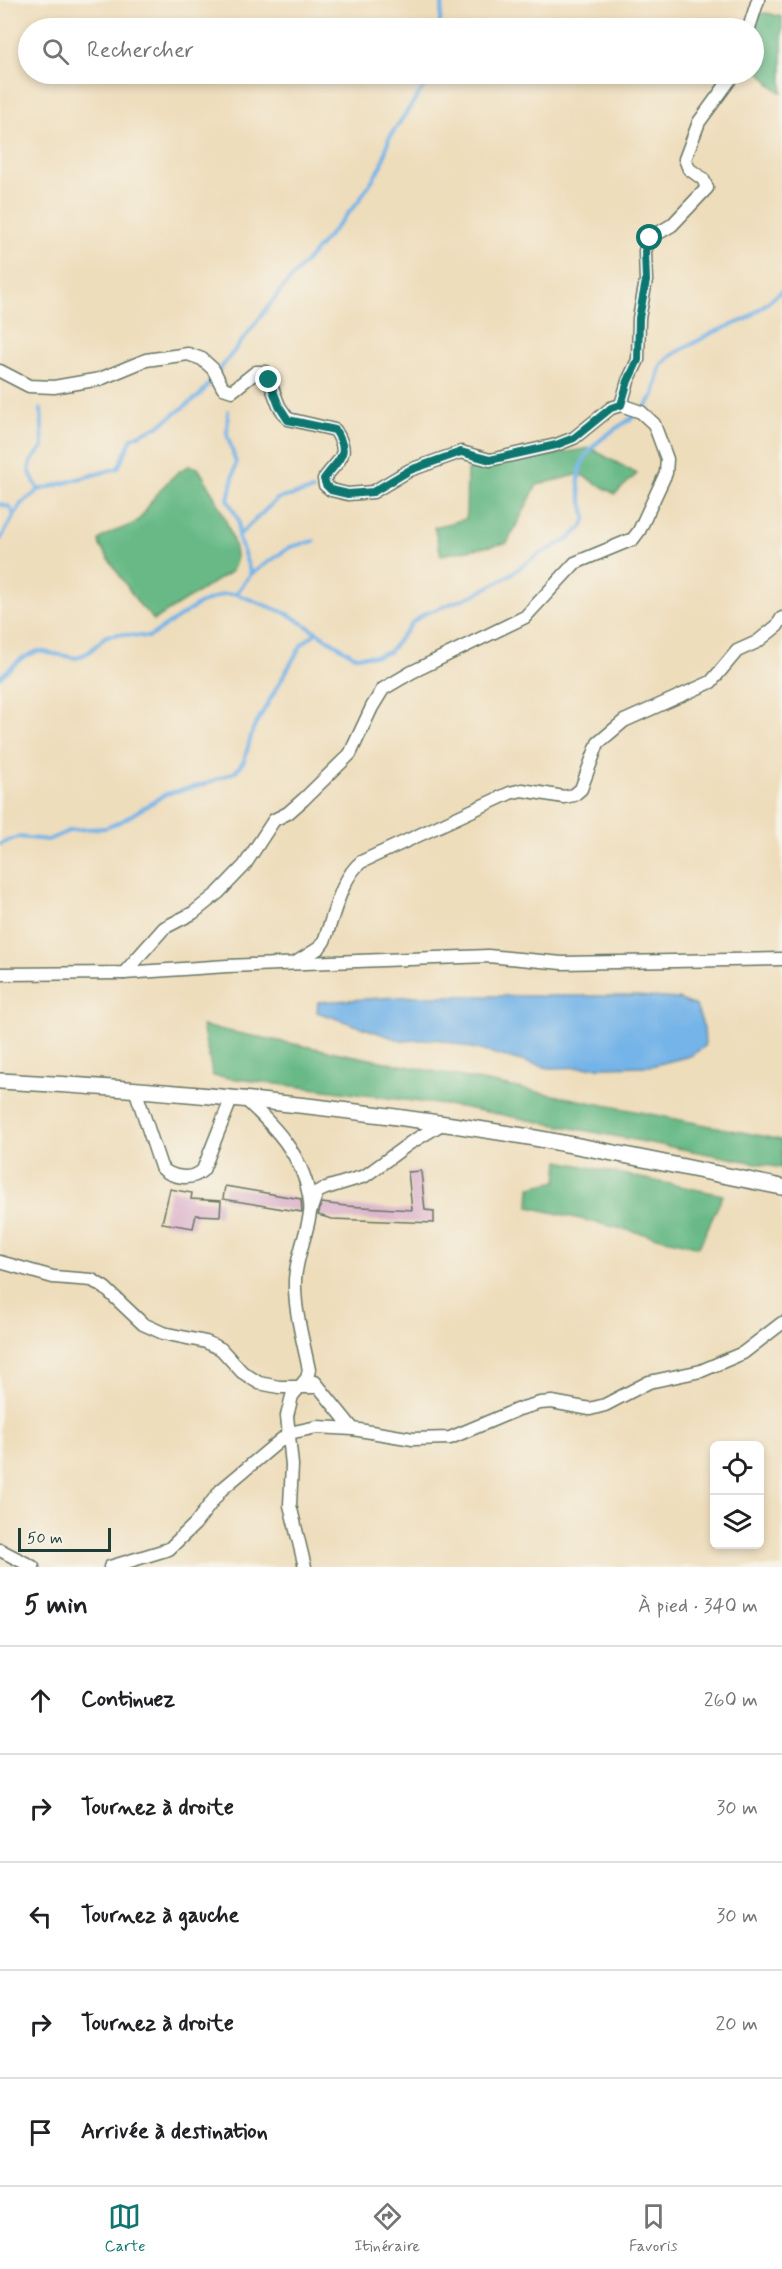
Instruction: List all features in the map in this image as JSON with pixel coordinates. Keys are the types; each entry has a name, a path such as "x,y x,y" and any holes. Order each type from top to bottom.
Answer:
{"main road":[{"path":"0,1081 238,1097 523,1136 782,1187"}],"street":[{"path":"752,18 758,0"},
{"path":"621,405 628,381 638,360 639,318 646,281 645,251 650,238 672,225 707,188 703,179 688,169 685,159 699,122 727,84"},
{"path":"0,371 29,386 54,387 100,379 146,360 188,354 202,359 217,373 223,388 232,391 256,372 266,372 279,406 288,420 335,430 344,449 341,459 324,479 331,490 348,494 373,492 410,470 461,452 490,460 556,445 574,438 611,408 621,405 642,412 654,424 667,459 666,473 633,539 576,563 525,617 412,672 383,689 350,754 288,813 274,820 244,866 218,893 193,913 164,928 124,973"},
{"path":"294,963 319,948 324,941 346,879 362,862 510,793 522,790 564,797 574,795 581,789 598,743 615,728 624,721 666,700 711,682 737,651 757,642 777,626 782,618"},
{"path":"0,974 124,973 294,963 488,956 562,963 782,959"},
{"path":"135,1089 161,1167 173,1175 192,1177 204,1170 238,1097 273,1124 285,1139 298,1162 307,1185 311,1210"},
{"path":"353,1429 317,1387 309,1370 296,1303 295,1277 311,1210 317,1192 365,1176 410,1143 440,1125"},
{"path":"0,1262 53,1277 92,1280 105,1288 143,1324 163,1333 206,1342 221,1349 242,1371 259,1383 279,1388 317,1387"},
{"path":"110,1567 169,1549 195,1524 221,1490 289,1433 317,1426 353,1429 413,1439 450,1438 519,1409 540,1403 552,1402 590,1409 605,1405 649,1382 701,1371 742,1353 782,1323"},
{"path":"305,1567 290,1505 292,1465 286,1416 292,1396 307,1377 309,1370"},
{"path":"0,1550 33,1567"}],"green space":[{"path":"767,13 782,17 782,93 764,77 764,18 753,18 753,15"},
{"path":"590,448 637,474 615,494 580,474 537,485 507,543 441,555 434,527 466,519 467,470"},
{"path":"189,466 198,468 222,511 235,547 235,562 232,571 154,620 138,603 100,546 99,540 139,519 168,481"},
{"path":"202,1026 782,1140 782,1168 461,1107 213,1076"},
{"path":"559,1161 723,1195 699,1247 529,1207 530,1187 557,1181"}],"water":[{"path":"415,996 637,996 678,999 696,1006 704,1028 705,1046 690,1056 651,1066 549,1068 437,1039 402,1041 317,1012 318,1002"}],"building":[{"path":"421,1171 425,1210 434,1211 434,1223 332,1219 318,1215 322,1203 412,1210 408,1172"},
{"path":"225,1186 301,1199 302,1212 223,1199"},
{"path":"170,1189 192,1193 191,1199 221,1201 220,1216 196,1215 193,1228 162,1223"}],"waterway":[{"path":"440,18 443,0"},
{"path":"0,540 21,504 39,490 118,468 132,438 160,425 200,395 282,289 358,202 382,165 389,138 424,84"},
{"path":"644,409 654,395 661,365 672,355 712,333 747,319 782,291"},
{"path":"39,490 29,467 43,447 41,409"},
{"path":"228,411 227,434 236,463 228,500 239,521 238,536 251,574 236,594"},
{"path":"0,677 22,658 38,651 77,658 89,652 106,636 120,634 149,637 199,604 224,594 236,594 288,614 354,656 376,656 389,652 413,622 424,614 476,594 508,576 536,556 569,539 582,527 586,518 579,486 579,473 583,461 597,442 638,414"},
{"path":"238,536 277,499 313,490"},
{"path":"0,504 10,507 14,516"},
{"path":"251,574 290,547 314,541"},
{"path":"0,844 18,837 48,840 71,830 105,828 122,821 166,794 205,784 235,772 244,761 253,729 302,644 317,632"}],"route":[{"path":"269,380 279,406 288,420 335,430 344,449 341,459 324,479 331,490 348,494 373,492 410,470 461,452 490,460 556,445 574,438 611,408 621,405 628,381 638,360 639,318 646,281 645,251 650,238"}]}
